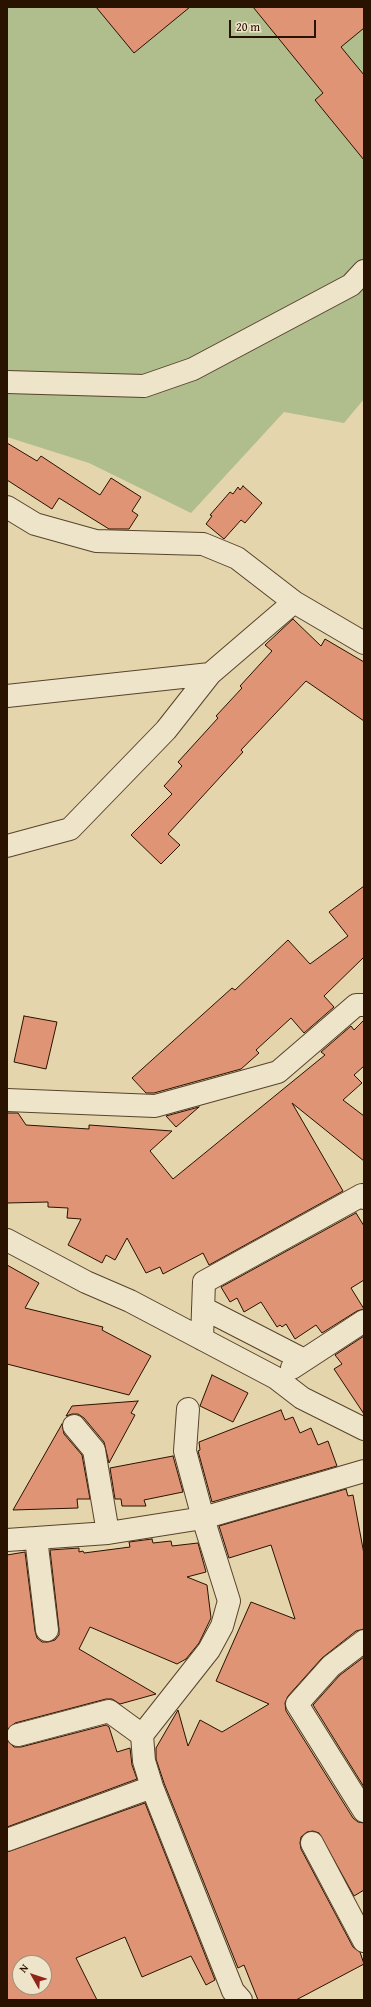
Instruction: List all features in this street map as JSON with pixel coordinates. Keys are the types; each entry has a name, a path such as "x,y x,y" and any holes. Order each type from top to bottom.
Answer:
{"street":[{"path":"7,382 144,386 193,369 351,284 364,271"},
{"path":"7,507 35,524 96,541 203,544 237,558 294,602 364,643"},
{"path":"7,846 70,829 166,730 210,674 294,602"},
{"path":"7,696 210,674"},
{"path":"7,1100 155,1106 278,1072 356,1006 364,1004"},
{"path":"202,1339 204,1282 362,1195 364,1198"},
{"path":"7,1240 86,1282 130,1301 276,1378 302,1398 364,1429"},
{"path":"203,1308 304,1360"},
{"path":"276,1378 364,1322"},
{"path":"188,1409 185,1450 203,1518 229,1601 222,1626 209,1650 142,1735 144,1760 152,1787 233,1991 241,2000"},
{"path":"74,1426 94,1450 108,1533"},
{"path":"7,1540 108,1533 203,1518 364,1472"},
{"path":"36,1538 47,1630"},
{"path":"364,1641 331,1666 298,1704 364,1811"},
{"path":"18,1735 109,1711 142,1735"},
{"path":"7,1840 152,1787"},
{"path":"312,1844 364,1940"}],"green space":[{"path":"7,7 364,7 364,399 344,423 284,412 191,513 89,463 7,437"}],"building":[{"path":"96,7 190,7 134,53"},
{"path":"253,7 364,7 364,28 341,47 364,75 364,160 315,100 323,93"},
{"path":"7,443 37,461 41,456 100,495 111,478 141,497 132,511 138,515 129,529 109,529 59,498 52,509 7,480"},
{"path":"243,486 262,503 245,523 241,520 224,539 206,524 212,516 210,515 230,492 233,494 238,487 240,490"},
{"path":"293,619 321,646 325,639 364,662 364,721 306,681 241,750 243,752 168,834 180,845 161,864 131,835 172,794 164,786 182,766 178,762 218,718 216,716 242,688 240,686 272,651 265,645"},
{"path":"364,886 364,957 324,996 334,1007 304,1033 291,1018 256,1050 259,1053 241,1069 154,1093 146,1093 132,1078 232,988 235,990 288,940 310,964 348,936 329,912"},
{"path":"24,1016 57,1022 46,1069 14,1062"},
{"path":"364,1020 364,1066 354,1075 362,1083 343,1100 364,1116 364,1161 292,1103 343,1191 209,1265 203,1253 163,1274 160,1267 146,1273 127,1238 115,1260 106,1255 102,1263 68,1245 81,1219 67,1218 68,1208 48,1207 48,1202 7,1203 7,1113 18,1113 26,1125 89,1129 89,1125 172,1131 150,1151 173,1179 325,1055 321,1052 351,1026 354,1030"},
{"path":"199,1107 176,1127 166,1116"},
{"path":"356,1213 364,1226 364,1280 351,1288 364,1309 357,1311 322,1333 316,1325 295,1339 286,1324 282,1327 280,1325 277,1327 261,1302 244,1312 237,1298 230,1302 221,1287"},
{"path":"7,1265 39,1283 25,1308 103,1327 102,1330 151,1356 129,1395 7,1364"},
{"path":"364,1336 364,1414 334,1369 342,1364 335,1355"},
{"path":"212,1375 248,1393 233,1422 200,1406"},
{"path":"138,1401 131,1413 135,1415 109,1463 104,1442 84,1418 78,1414 66,1416 72,1406"},
{"path":"281,1410 285,1420 293,1417 300,1433 311,1428 318,1445 328,1441 337,1466 212,1502 198,1451 200,1450 199,1442"},
{"path":"62,1424 64,1434 82,1455 90,1499 77,1499 78,1508 13,1510"},
{"path":"173,1456 183,1492 144,1500 146,1506 122,1506 121,1499 115,1499 110,1468"},
{"path":"346,1489 348,1496 353,1495 364,1554 364,1629 356,1631 322,1658 288,1696 285,1703 286,1711 353,1818 358,1822 364,1823 364,1890 354,1896 319,1833 313,1831 307,1832 301,1837 300,1843 301,1849 353,1947 360,1952 364,1964 296,2000 258,2000 244,1965 238,1968 164,1783 156,1759 156,1748 178,1710 188,1746 200,1720 222,1732 269,1704 216,1681 251,1602 295,1619 271,1545 229,1558 219,1526"},
{"path":"152,1539 153,1543 171,1541 172,1546 198,1543 206,1572 187,1577 207,1585 211,1618 199,1643 186,1659 177,1664 90,1627 79,1649 156,1694 120,1704 112,1699 106,1699 15,1723 7,1730 7,1555 25,1552 35,1631 37,1638 42,1642 48,1642 55,1640 59,1635 50,1550 79,1548 79,1552 83,1551 84,1553 130,1547 129,1542"},
{"path":"364,1657 364,1787 313,1705 340,1675"},
{"path":"106,1725 109,1727 117,1752 130,1748 132,1765 137,1779 7,1827 7,1740 14,1747 21,1747"},
{"path":"145,1803 215,1980 206,1985 191,1956 142,1977 125,1937 76,1958 97,2000 7,2000 7,1852"}]}
